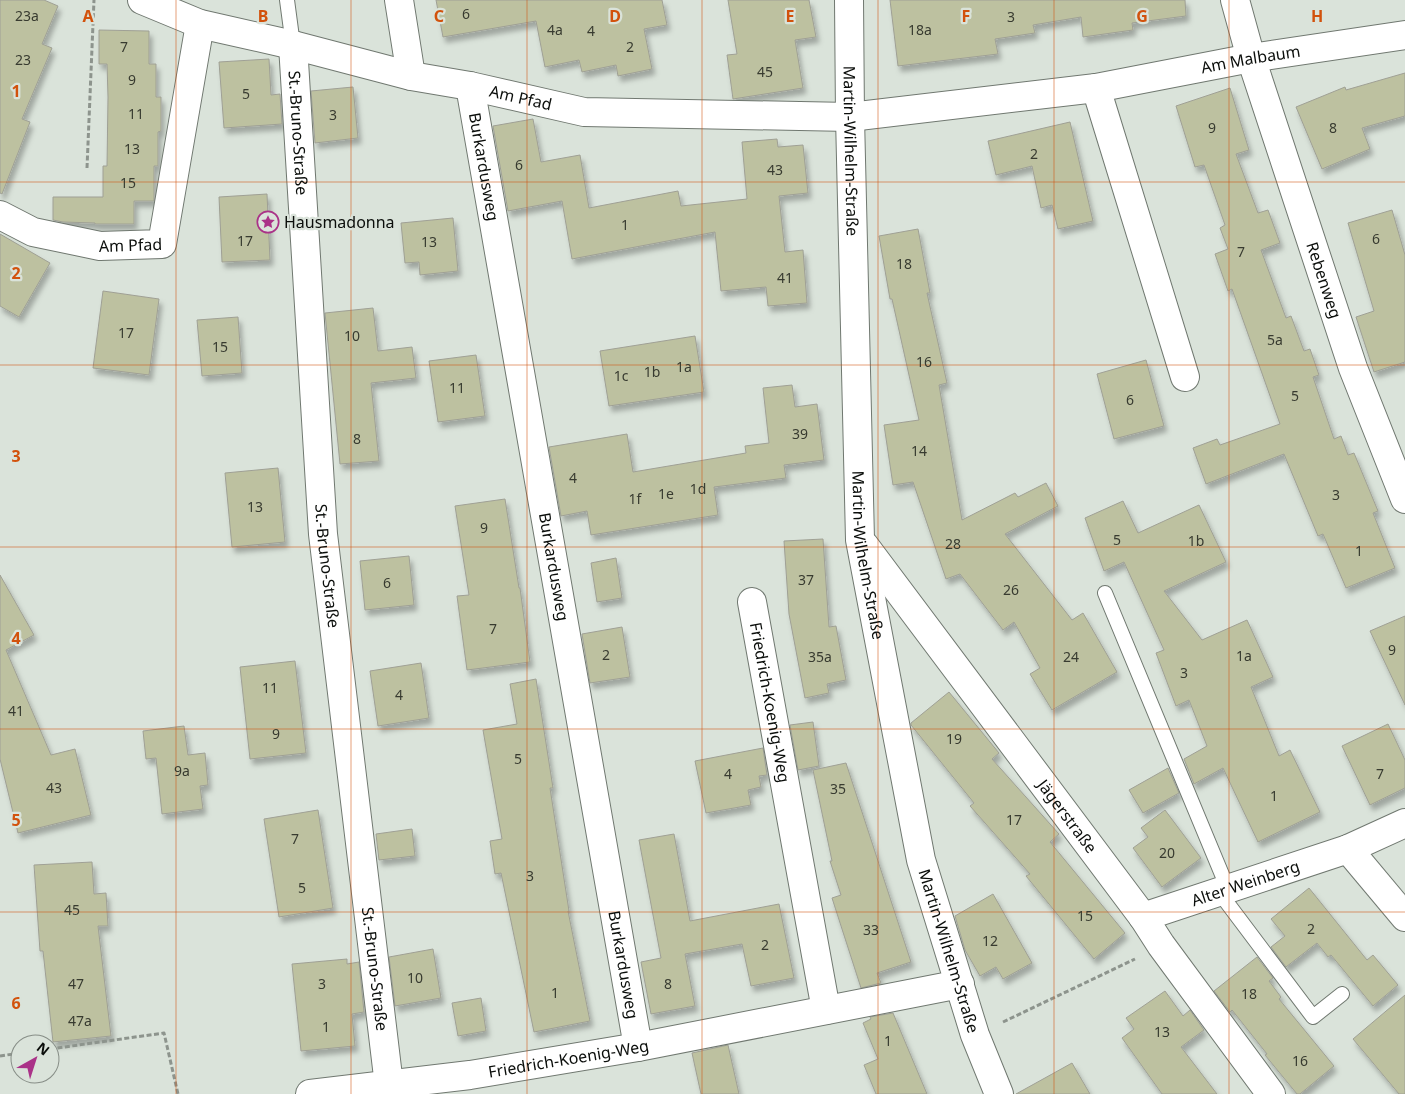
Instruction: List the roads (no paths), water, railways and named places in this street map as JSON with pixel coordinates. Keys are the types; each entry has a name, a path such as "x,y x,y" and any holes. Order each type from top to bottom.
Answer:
{"street":[{"path":"399,0 411,76"},
{"name":"Martin-Wilhelm-Straße","path":"849,0 860,540 921,860 975,1035 999,1094"},
{"name":"Rebenweg","path":"1235,0 1251,58 1353,368 1405,499"},
{"name":"Am Pfad","path":"157,3 200,24 293,45 411,76 470,86 584,112 850,117"},
{"name":"Am Pfad","path":"0,215 33,232 100,246 162,244 200,24"},
{"name":"Am Malbaum","path":"850,117 1096,88 1251,58 1405,35"},
{"name":"St.-Bruno-Straße","path":"293,45 323,534 389,1085"},
{"name":"Burkardusweg","path":"470,86 638,1047"},
{"path":"1096,88 1185,378"},
{"name":"Jägerstraße","path":"860,540 1142,917 1161,946 1271,1094"},
{"name":"Friedrich-Koenig-Weg","path":"752,602 826,1010"},
{"name":"Alter Weinberg","path":"1142,917 1348,849 1405,823"},
{"path":"1348,849 1405,917"},
{"name":"Friedrich-Koenig-Weg","path":"310,1094 389,1085 471,1084 638,1047 960,984"}],"lane":[{"path":"287,0 293,45"},
{"path":"1106,593 1223,890 1313,1016 1342,994"}],"place":[{"name":"Hausmadonna","path":"268,222"}]}
